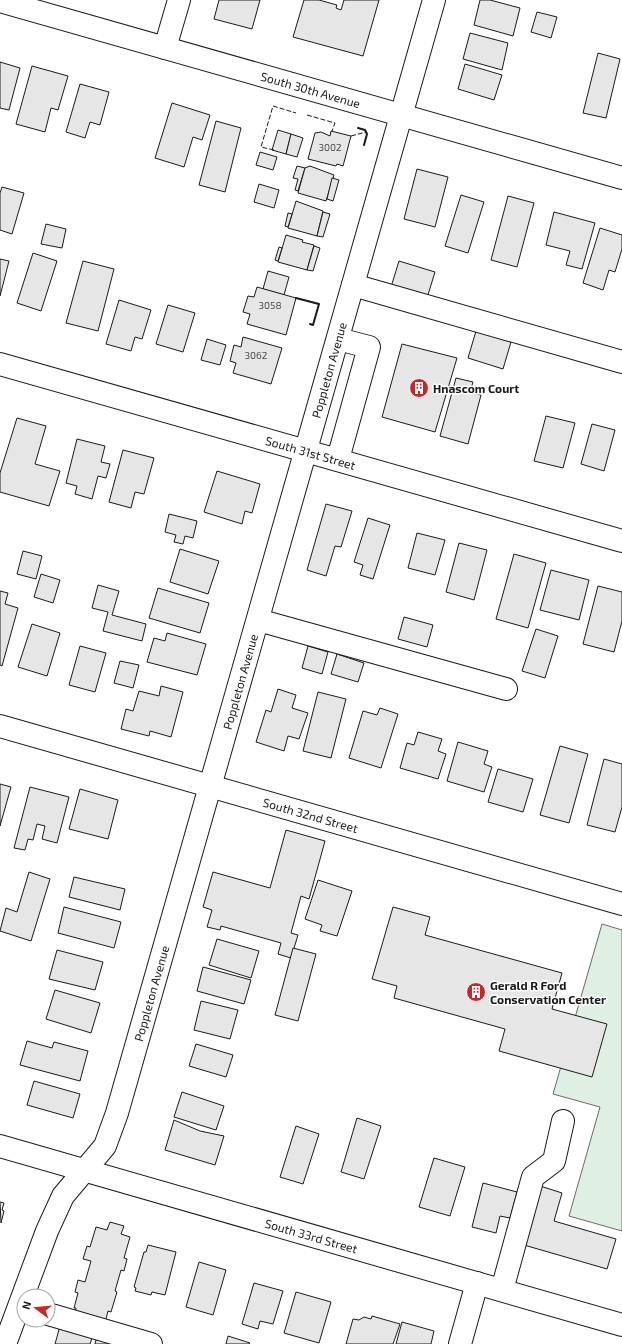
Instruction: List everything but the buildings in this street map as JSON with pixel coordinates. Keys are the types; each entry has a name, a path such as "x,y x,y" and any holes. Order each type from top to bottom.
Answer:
{"street":[{"path":"165,48 179,0"},
{"name":"Poppleton Avenue","path":"29,1288 63,1196 105,1146 117,1113 212,785 434,0"},
{"name":"South 30th Avenue","path":"0,1 622,178"},
{"path":"353,285 622,362"},
{"path":"338,339 369,347 338,459"},
{"name":"South 31st Street","path":"0,364 622,541"},
{"path":"258,620 506,688"},
{"name":"South 32nd Street","path":"0,726 212,785 622,904"},
{"path":"502,1290 533,1177 554,1161 563,1121"},
{"name":"South 33rd Street","path":"0,1146 622,1325"},
{"path":"460,1344 477,1283"},
{"path":"56,1316 151,1344"},
{"name":"Poppleton Avenue","path":"5,1344 16,1320"}],"green space":[{"path":"602,924 622,930 622,1231 569,1216 600,1107 553,1094"}],"fence":[{"path":"274,150 261,147 273,106 296,113"},
{"path":"307,115 335,123 332,131"},
{"path":"351,136 366,132"}],"wall":[{"path":"358,128 365,130 367,134 364,145"},
{"path":"296,298 319,304 313,325 310,324"}],"place":[{"name":"Hnascom Court","path":"419,388"},
{"name":"Gerald R Ford Conservation Center","path":"476,992"}]}
